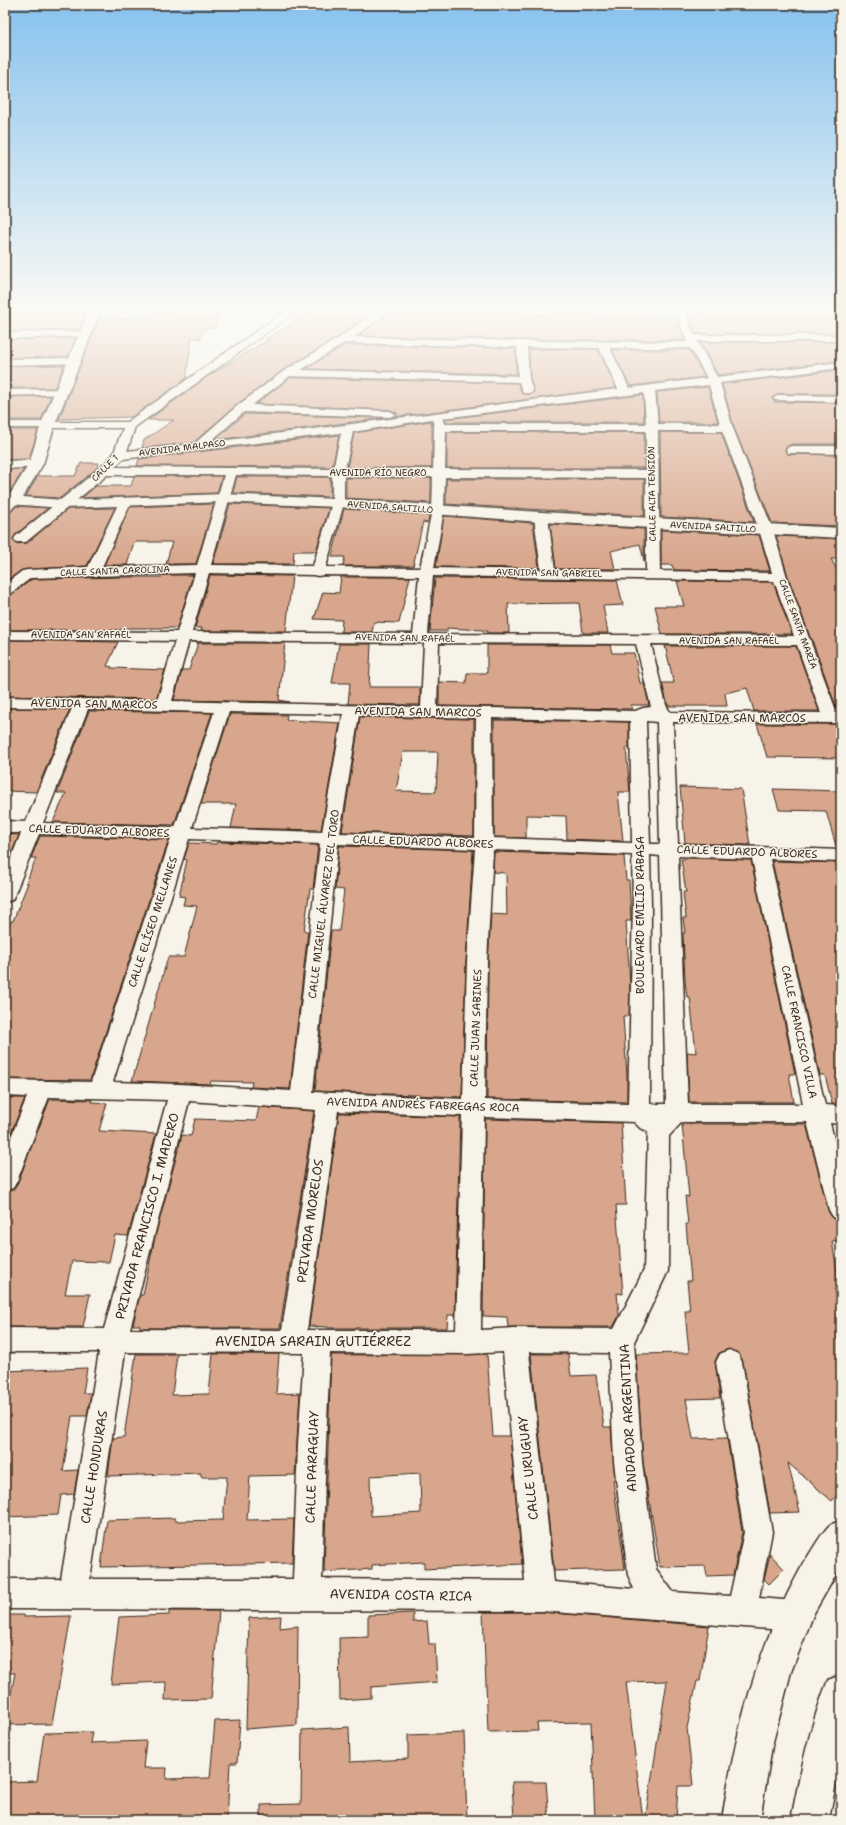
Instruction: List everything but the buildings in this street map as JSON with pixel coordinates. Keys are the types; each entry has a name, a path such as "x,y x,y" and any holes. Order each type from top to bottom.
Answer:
{"street":[{"path":"9,505 36,464 48,424 61,393"},
{"path":"5,425 130,425 175,393"},
{"path":"198,446 241,408 261,393"},
{"path":"527,393 530,404"},
{"name":"AVENIDA MALPASO","path":"119,456 348,429 416,419 438,421 530,404 616,393"},
{"name":"CALLE ALTA TENSIÓN","path":"649,393 652,428 653,575"},
{"name":"CALLE SANTA MARÍA","path":"717,393 726,428 766,530 780,576 804,641 836,718"},
{"path":"779,398 841,399"},
{"path":"241,408 395,414 416,419"},
{"path":"429,712 426,639 426,572 438,510 440,473 438,421 652,428 726,428"},
{"name":"CALLE 1","path":"21,539 104,471 119,456 130,425"},
{"path":"318,572 338,503 338,473 348,429"},
{"path":"792,450 841,450"},
{"path":"5,465 36,464"},
{"name":"AVENIDA RÍO NEGRO","path":"104,471 652,474"},
{"path":"162,706 204,569 231,472"},
{"name":"AVENIDA SALTILLO","path":"9,505 223,498 338,503 541,517 841,533"},
{"path":"93,571 125,502"},
{"path":"541,517 548,573"},
{"name":"CALLE SANTA CAROLINA","path":"5,591 27,574 204,569 318,572"},
{"name":"AVENIDA SAN GABRIEL","path":"318,572 780,576"},
{"name":"AVENIDA SAN RAFAÉL","path":"5,635 804,641"},
{"path":"639,1113 658,1133 677,1112 662,711 642,640"},
{"name":"AVENIDA SAN MARCOS","path":"5,702 638,716 662,711 836,718"},
{"path":"5,896 82,704"},
{"name":"CALLE ELÍSEO MELLANES","path":"99,1091 223,707"},
{"name":"CALLE MIGUEL ÁLVAREZ DEL TORO","path":"301,1099 330,839 352,710"},
{"name":"CALLE JUAN SABINES","path":"468,1342 478,962 484,844 484,713"},
{"name":"BOULEVARD EMILIO RABASA","path":"638,716 642,905 639,1113"},
{"name":"CALLE EDUARDO ALBORES","path":"5,828 641,848 841,856"},
{"name":"CALLE FRANCISCO VILLA","path":"760,853 816,1113 841,1210"},
{"name":"AVENIDA ANDRÉS FABREGAS ROCA","path":"5,1088 180,1092 328,1102 474,1108 639,1113 816,1113 841,1115"},
{"path":"5,1181 41,1090"},
{"name":"PRIVADA FRANCISCO I. MADERO","path":"114,1340 180,1092"},
{"name":"PRIVADA MORELOS","path":"305,1341 328,1102"},
{"name":"ANDADOR ARGENTINA","path":"658,1133 656,1271 622,1341 628,1462 642,1575 666,1606"},
{"name":"AVENIDA SARAIN GUTIÉRREZ","path":"5,1340 468,1342 515,1340 622,1341"},
{"name":"CALLE HONDURAS","path":"74,1594 114,1340"},
{"name":"CALLE URUGUAY","path":"515,1340 541,1596"},
{"name":"CALLE PARAGUAY","path":"305,1341 312,1444 308,1594"},
{"path":"729,1362 758,1532 742,1611"},
{"path":"741,1820 755,1735 769,1683 807,1591 841,1537"},
{"name":"AVENIDA COSTA RICA","path":"5,1594 541,1596 796,1616"},
{"path":"810,1820 816,1784 829,1730 841,1693"}]}
